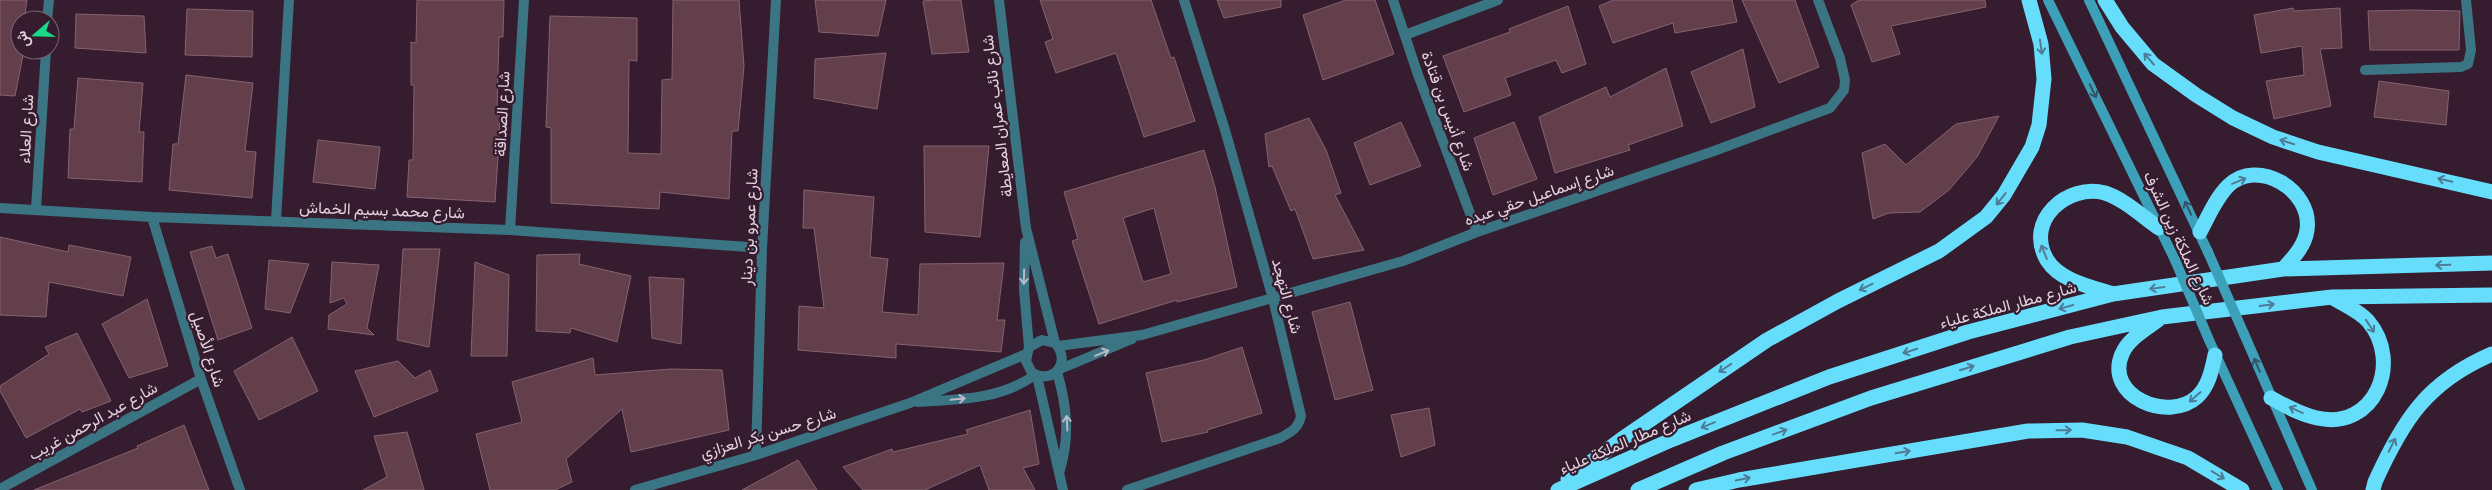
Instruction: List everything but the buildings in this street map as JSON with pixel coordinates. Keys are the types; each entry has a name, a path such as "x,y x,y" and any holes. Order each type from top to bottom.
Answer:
{"highway":[{"path":"1556,490 1622,438 1767,340 1838,301 1939,250 1986,217 2004,195 2032,147 2039,125 2044,79 2041,44 2029,0"},
{"path":"2105,0 2122,27 2153,64 2196,95 2265,134 2318,152 2492,192"},
{"path":"2200,232 2228,186 2240,178 2255,176 2270,178 2284,183 2294,190 2301,200 2307,214 2307,231 2300,249 2283,269"},
{"path":"2113,294 2072,281 2047,260 2041,245 2042,224 2052,206 2084,190 2106,193 2159,228"},
{"name":"شارع مطار الملكة علياء","path":"1556,490 1672,440 1829,377 1968,332 2113,294 2283,269 2492,264"},
{"path":"1638,490 1723,453 1871,398 2070,337 2162,317 2332,297 2492,295"},
{"path":"2271,398 2299,412 2318,418 2334,419 2349,416 2360,410 2371,401 2378,390 2384,361 2382,349 2376,335 2368,322 2358,312 2332,297"},
{"path":"2162,317 2129,343 2122,353 2118,367 2123,382 2142,402 2164,408 2185,405 2198,396 2205,387 2215,355"},
{"path":"2373,490 2374,482 2397,434 2433,391 2462,368 2492,354"},
{"path":"1696,490 1739,480 2028,431 2082,430 2127,437 2188,458 2242,490"}],"main road":[{"name":"شارع الملكة زين الشرف","path":"2048,0 2175,260 2208,340 2278,490"},
{"name":"شارع الملكة زين الشرف","path":"2089,0 2200,232 2312,490"}],"street":[{"path":"276,220 289,0"},
{"name":"شارع الصداقة","path":"510,230 524,0"},
{"name":"شارع عمرو بن دينار","path":"756,455 762,248 776,0"},
{"name":"شارع نائب عمران المعايطة","path":"999,0 1026,228 1057,345"},
{"name":"شارع التهجد","path":"1127,490 1280,438 1292,432 1299,425 1300,407 1273,299 1225,130 1184,0"},
{"name":"شارع أنيس بن قتادة","path":"1393,0 1477,232"},
{"path":"1404,34 1498,0"},
{"name":"شارع إسماعيل حقي عبده","path":"1059,371 1142,335 1403,261 1477,232 1714,151 1830,108 1844,90 1845,80 1840,58 1818,0"},
{"path":"2365,70 2461,67 2468,64 2471,50 2466,0"},
{"name":"شارع العلاء","path":"36,209 45,60"},
{"name":"شارع محمد بسيم الخماش","path":"0,208 510,230 762,248"},
{"name":"شارع الأصيل","path":"152,216 201,379 240,490"},
{"name":"شارع نائب عمران المعايطة","path":"1026,228 1024,290 1028,350"},
{"name":"شارع إسماعيل حقي عبده","path":"1057,345 1142,335"},
{"path":"1059,371 1048,377 1036,375 1028,368 1028,350 1042,340 1057,345 1062,354 1059,371 1068,430 1060,471"},
{"name":"شارع حسن بكر العزازي","path":"635,490 756,455 910,403 1028,350"},
{"path":"1036,375 1063,490"},
{"name":"شارع حسن بكر العزازي","path":"910,403 1001,393 1036,375"},
{"name":"شارع عبد الرحمن غريب","path":"0,489 201,379"}]}
